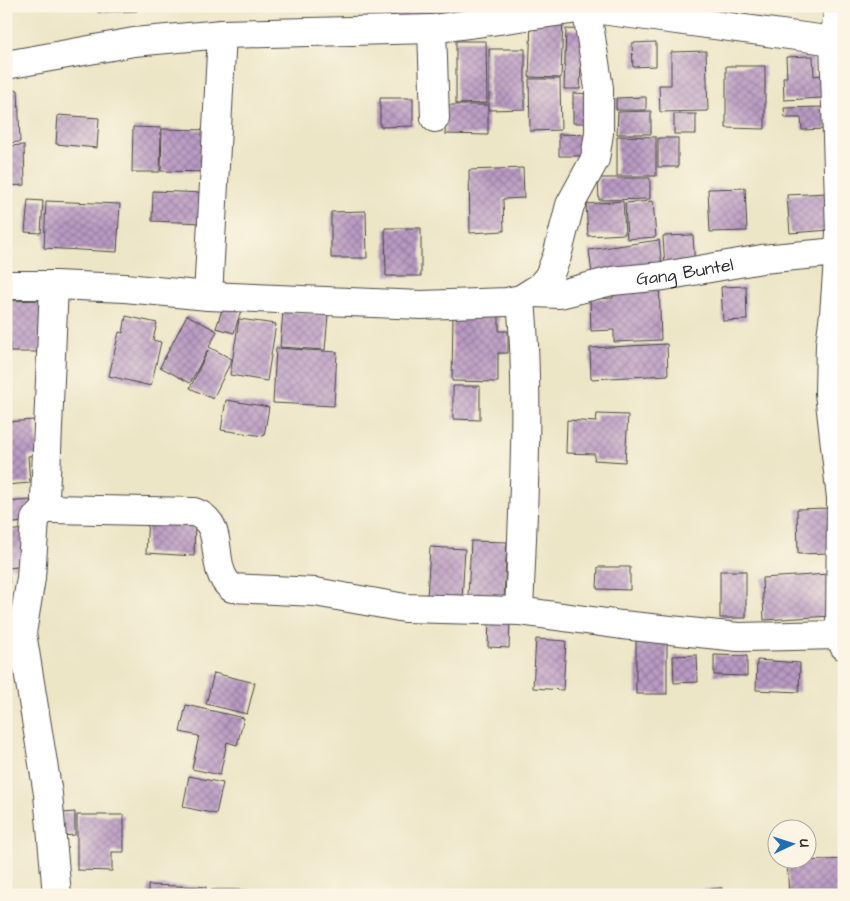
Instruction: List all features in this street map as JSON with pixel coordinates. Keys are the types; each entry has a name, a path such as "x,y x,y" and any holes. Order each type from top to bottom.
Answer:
{"street":[{"path":"54,285 46,498 47,505 52,509 194,512 203,516 209,522 215,535 220,572 226,583 232,588 315,592 405,608 519,610 622,625 738,636 842,640 841,498 829,393 830,344 839,314 838,252 840,196 834,41 839,6"},
{"path":"6,64 134,42 222,34 432,29 586,7 834,41"},
{"path":"519,610 525,396 524,326 527,296 540,287 549,276 557,256 570,205 595,159 599,133 599,88 586,7"},
{"path":"432,29 435,118"},
{"path":"208,296 222,34"},
{"name":"Gang Buntel","path":"6,286 54,285 125,288 208,296 421,306 507,302 527,296 560,294 612,281 664,276 762,259 838,252"},
{"path":"47,505 35,519 31,578 14,633 48,794 58,895"}],"building":[{"path":"98,6 137,6 137,11 98,12"},
{"path":"388,6 446,6 446,20 388,22"},
{"path":"466,6 501,6 466,14"},
{"path":"801,6 832,6 831,12 800,9"},
{"path":"563,16 561,78 529,77 531,21"},
{"path":"566,29 589,30 588,66 581,65 580,89 564,89"},
{"path":"456,41 486,41 487,103 456,104"},
{"path":"656,42 656,66 633,67 632,43"},
{"path":"489,49 525,49 525,109 489,110"},
{"path":"706,51 708,111 660,112 659,85 671,85 671,52"},
{"path":"813,56 814,76 821,75 822,98 784,100 783,77 787,77 786,57"},
{"path":"726,66 765,66 765,129 726,128"},
{"path":"529,79 560,79 561,130 530,131"},
{"path":"18,90 20,142 6,143 6,91"},
{"path":"573,93 593,94 593,123 573,123"},
{"path":"646,97 646,110 616,110 616,98"},
{"path":"380,98 413,98 413,126 380,127"},
{"path":"446,105 488,105 488,135 445,134"},
{"path":"825,107 826,129 802,130 801,118 785,118 784,108"},
{"path":"651,111 651,134 617,134 618,112"},
{"path":"674,114 696,114 696,134 674,134"},
{"path":"58,115 99,118 97,148 56,144"},
{"path":"133,127 161,128 160,172 132,172"},
{"path":"162,129 209,130 209,172 161,171"},
{"path":"559,134 590,135 590,156 559,156"},
{"path":"617,136 656,137 656,176 617,176"},
{"path":"658,138 678,138 678,167 658,167"},
{"path":"24,145 25,185 6,186 6,146"},
{"path":"523,168 524,198 503,199 504,231 470,233 469,170"},
{"path":"598,178 650,178 650,199 599,200"},
{"path":"745,188 747,231 710,232 708,189"},
{"path":"153,191 205,193 204,223 152,221"},
{"path":"828,193 831,230 790,233 787,195"},
{"path":"28,200 43,201 41,233 25,232"},
{"path":"46,201 120,204 117,252 44,248"},
{"path":"623,201 625,234 588,236 586,204"},
{"path":"653,201 656,237 627,239 625,203"},
{"path":"366,211 367,258 331,258 331,212"},
{"path":"385,228 421,228 421,276 386,276"},
{"path":"693,235 695,269 665,270 663,236"},
{"path":"659,240 663,274 593,283 589,250"},
{"path":"659,280 661,340 614,342 614,330 591,331 590,299 613,298 612,282"},
{"path":"746,286 747,320 723,321 721,287"},
{"path":"41,300 42,352 10,352 9,301"},
{"path":"224,304 241,310 234,333 216,328"},
{"path":"283,311 328,315 325,350 280,347"},
{"path":"453,311 499,312 499,331 508,331 508,353 498,353 498,382 452,381"},
{"path":"187,315 217,331 209,347 232,359 213,399 190,388 208,350 190,383 160,367"},
{"path":"126,316 157,323 153,340 161,342 151,386 109,376 119,332 123,333"},
{"path":"239,319 276,324 267,381 230,375"},
{"path":"667,344 668,375 591,379 590,348"},
{"path":"276,348 337,352 334,406 273,403"},
{"path":"453,386 480,386 480,420 453,419"},
{"path":"226,400 269,407 264,436 221,430"},
{"path":"597,414 628,415 625,462 594,460 595,454 566,453 567,420 596,422"},
{"path":"35,420 38,455 28,456 30,483 6,485 6,422"},
{"path":"30,500 32,521 6,524 6,502"},
{"path":"830,508 831,553 798,554 797,509"},
{"path":"148,517 195,519 194,556 146,553"},
{"path":"25,529 28,566 8,568 10,584 6,584 6,531"},
{"path":"471,541 507,542 504,598 468,596"},
{"path":"430,547 465,549 462,601 427,599"},
{"path":"598,567 630,567 630,590 597,589"},
{"path":"720,571 746,571 746,618 720,618"},
{"path":"830,574 832,616 764,620 762,578"},
{"path":"489,618 510,619 509,648 488,647"},
{"path":"636,638 667,638 667,694 636,694"},
{"path":"536,639 566,641 563,690 533,688"},
{"path":"697,655 698,682 674,683 673,656"},
{"path":"714,655 747,656 747,676 714,675"},
{"path":"757,660 800,663 799,692 756,690"},
{"path":"214,673 255,683 247,714 206,704"},
{"path":"186,705 244,718 237,745 227,742 220,775 192,769 199,736 180,732"},
{"path":"189,776 223,783 216,814 183,807"},
{"path":"6,791 8,791 10,823 6,824"},
{"path":"75,812 75,835 62,836 62,813"},
{"path":"77,815 124,815 124,852 112,852 112,871 77,870"},
{"path":"844,859 844,895 789,895 787,868 818,868 818,860"},
{"path":"148,885 206,887 206,895 148,895"},
{"path":"722,888 722,895 699,895 698,890"},
{"path":"212,890 248,890 248,895 212,895"},
{"path":"251,891 287,892 287,895 251,895"}]}
